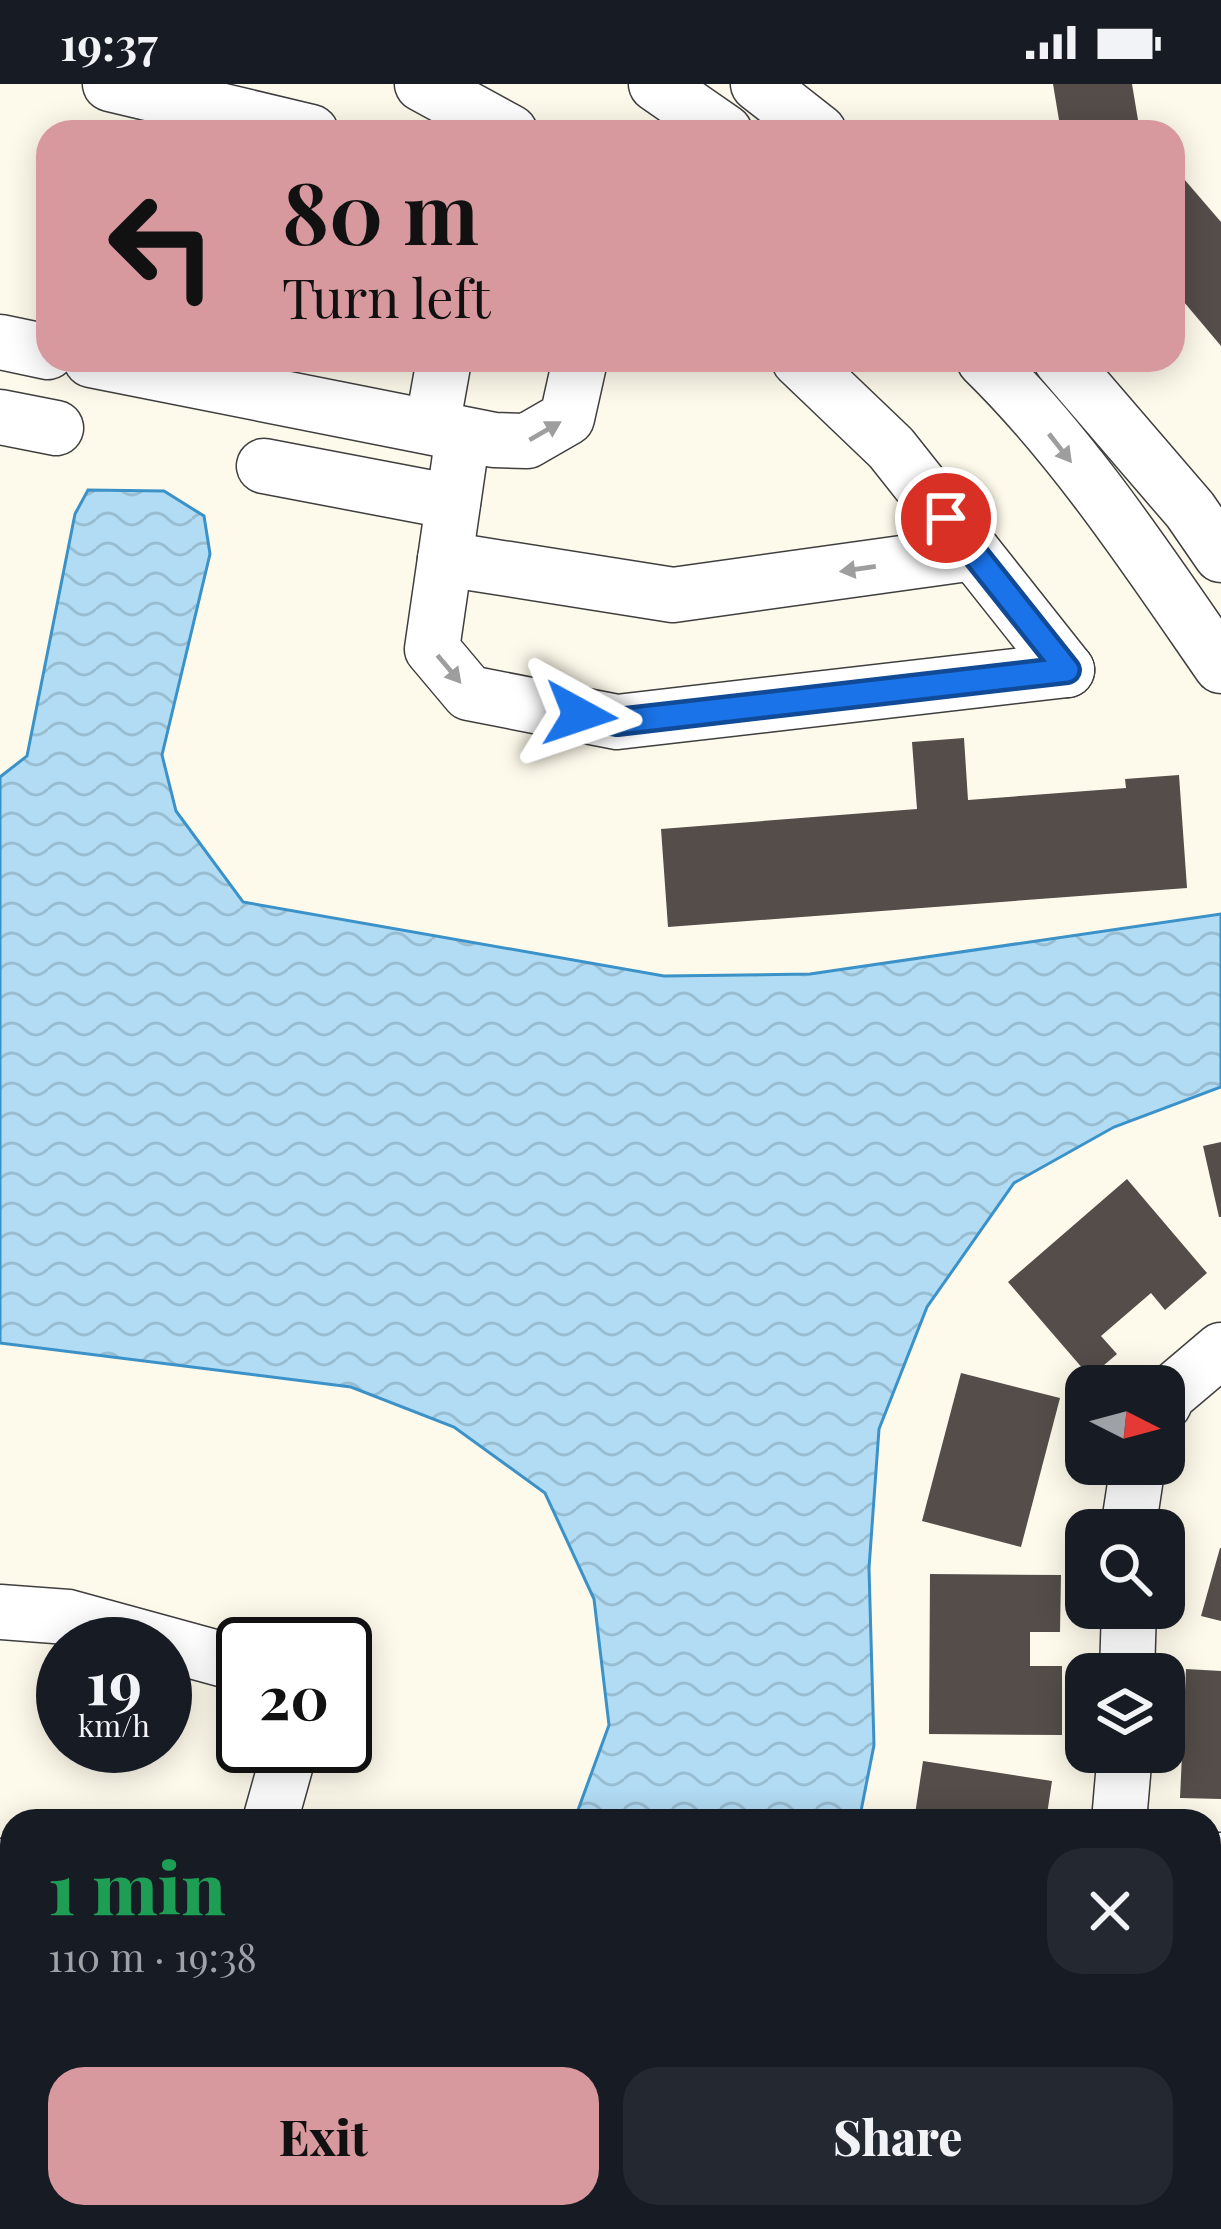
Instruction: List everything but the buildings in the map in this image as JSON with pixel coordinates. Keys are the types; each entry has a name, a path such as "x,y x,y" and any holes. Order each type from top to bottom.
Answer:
{"street":[{"path":"110,84 261,120"},
{"path":"422,84 488,120"},
{"path":"656,84 708,120"},
{"path":"758,84 803,120"},
{"path":"0,342 36,350"},
{"path":"151,372 447,431 527,441 567,418 577,372"},
{"path":"445,372 453,502 432,649 470,694 617,722 1067,670 891,448 812,372"},
{"path":"996,372 1142,552 1221,666"},
{"path":"1071,372 1190,510 1221,555"},
{"path":"0,417 56,428"},
{"path":"264,466 453,502"},
{"path":"445,559 673,595 974,553"},
{"path":"1185,1381 1221,1350"},
{"path":"0,1612 68,1617 216,1658"},
{"path":"273,1809 283,1773"},
{"path":"1121,1809 1123,1773"}],"water":[{"path":"88,490 164,491 204,516 210,554 162,755 176,811 243,902 664,976 810,974 1221,914 1221,1087 1114,1127 1014,1183 927,1307 879,1429 869,1568 874,1745 861,1809 578,1809 609,1725 594,1599 545,1493 454,1427 351,1387 0,1343 0,777 27,756 75,514"}],"route":[{"path":"580,715 617,722 1067,670 946,518"}]}
